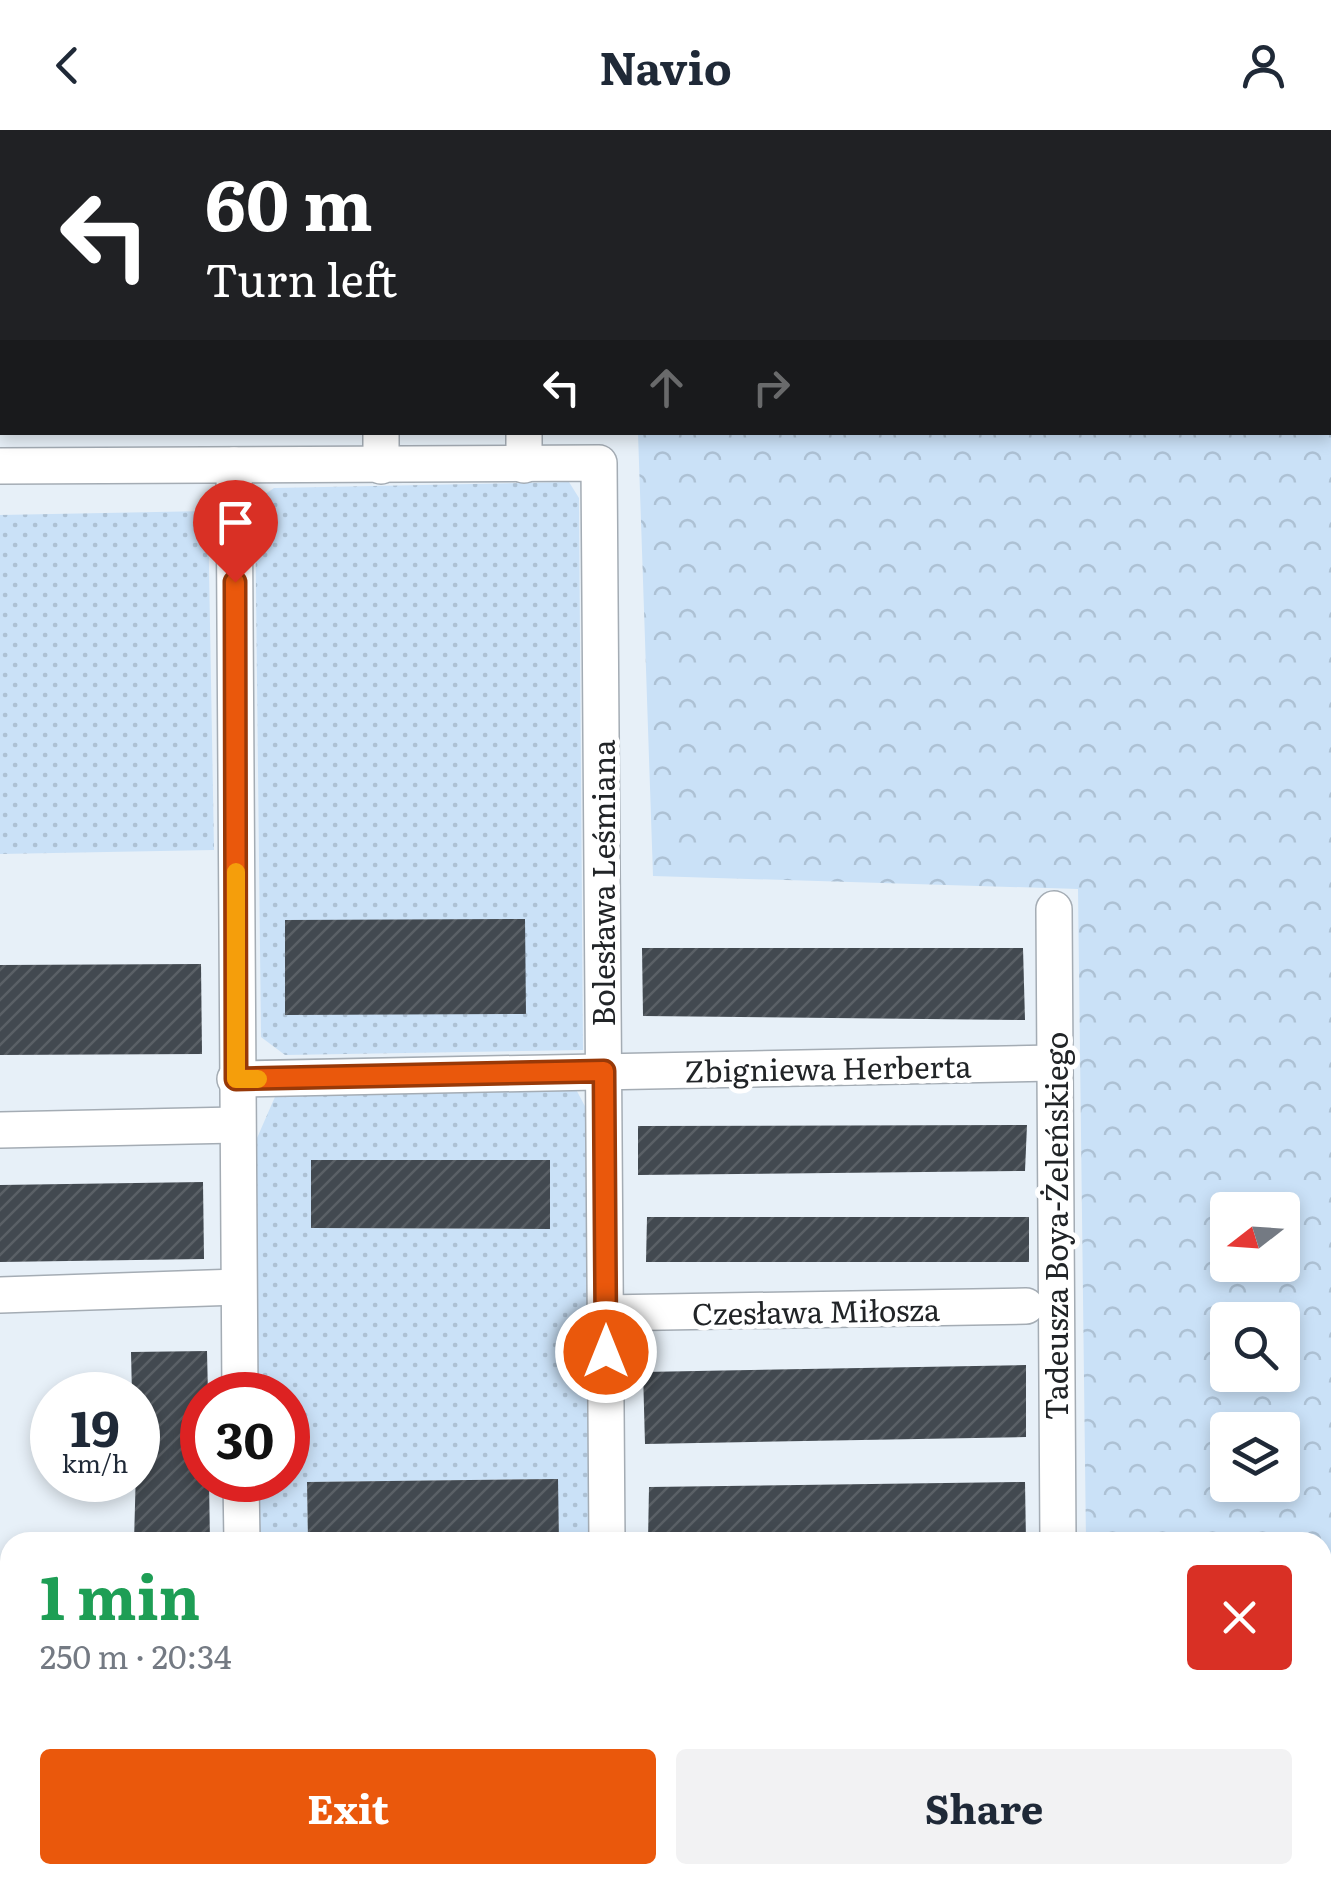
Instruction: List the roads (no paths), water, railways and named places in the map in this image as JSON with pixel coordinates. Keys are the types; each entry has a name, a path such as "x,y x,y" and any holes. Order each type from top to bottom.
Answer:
{"street":[{"path":"0,466 234,465 381,449 524,448"},
{"name":"Bolesława Leśmiana","path":"524,448 599,463 607,1532"},
{"path":"234,465 240,1372"},
{"name":"Tadeusza Boya-Żeleńskiego","path":"1054,910 1058,1532"},
{"name":"Zbigniewa Herberta","path":"236,1079 1053,1063"},
{"path":"0,1130 236,1125"},
{"path":"0,1295 238,1287"},
{"name":"Czesława Miłosza","path":"606,1313 1026,1306"},
{"path":"241,1502 242,1532"}]}
